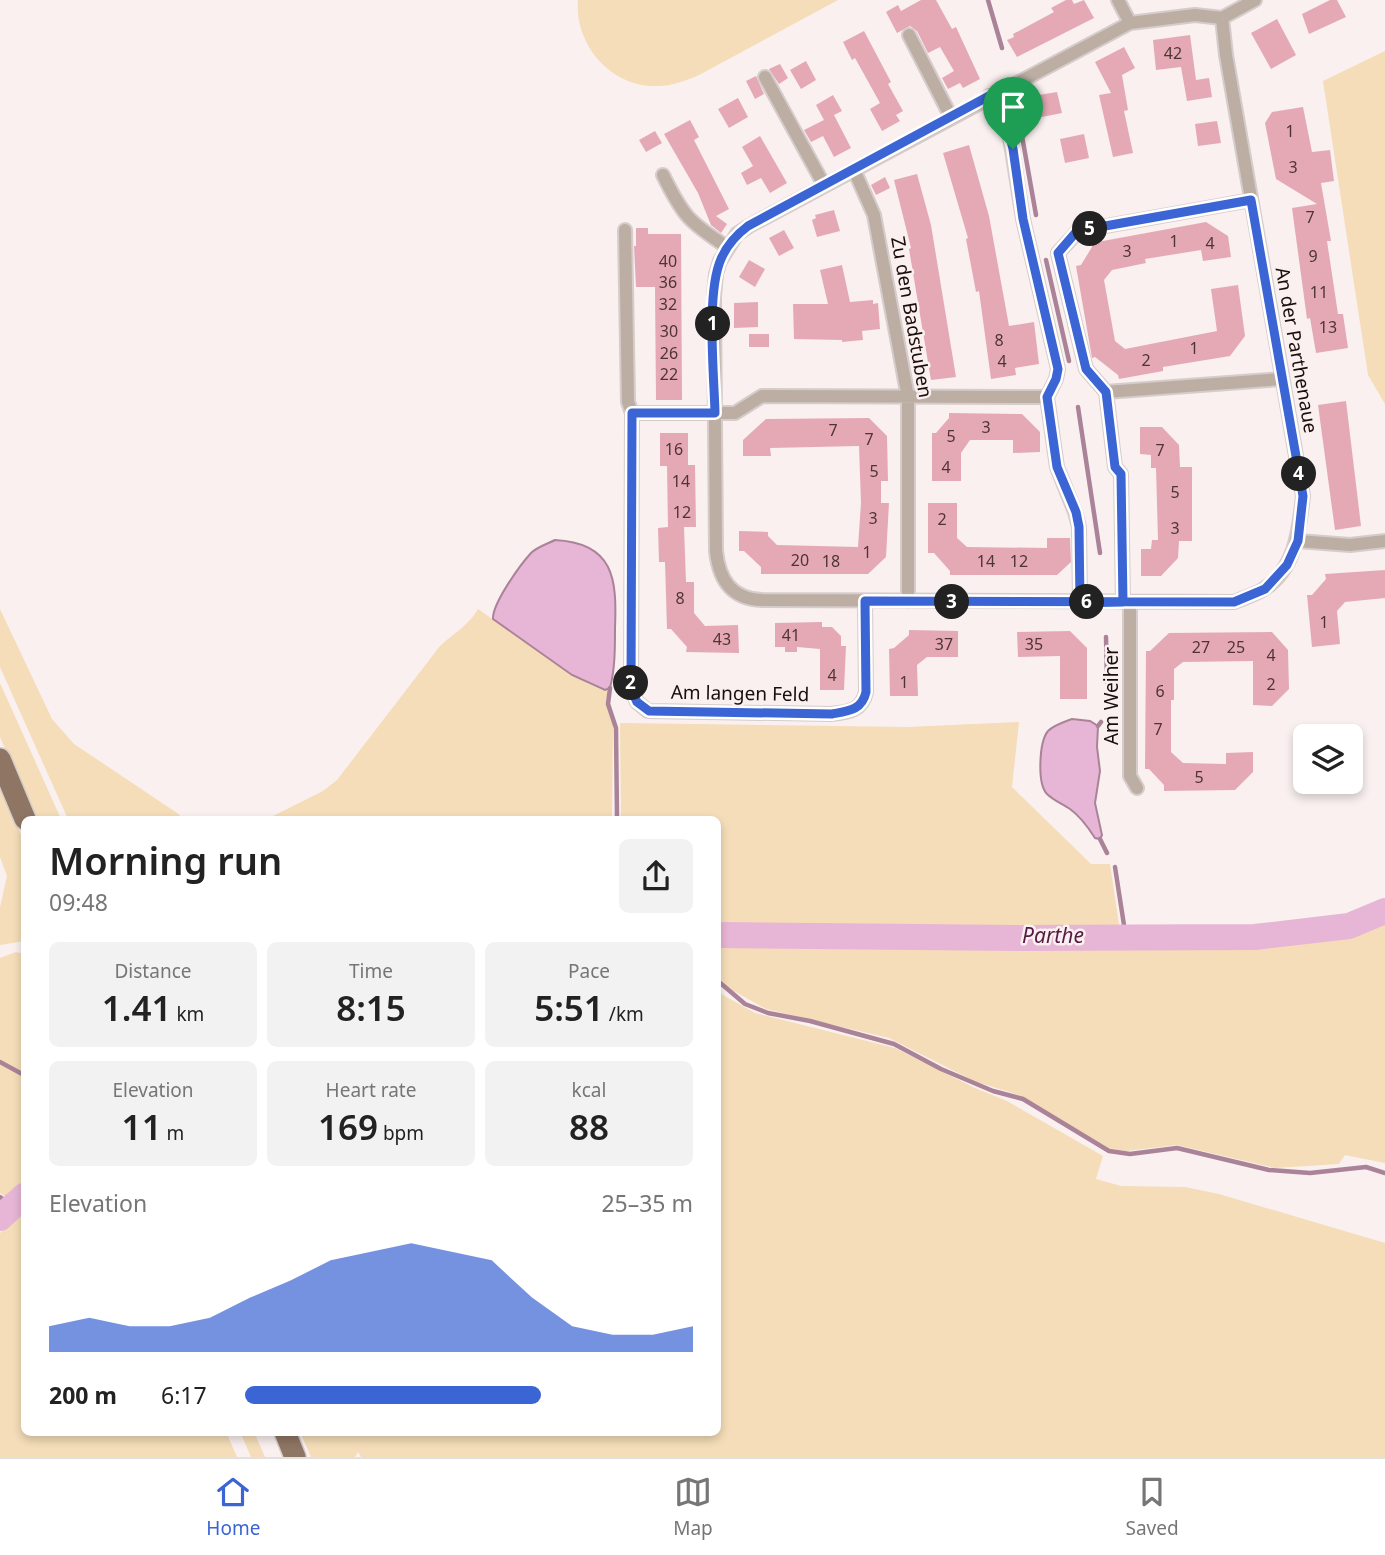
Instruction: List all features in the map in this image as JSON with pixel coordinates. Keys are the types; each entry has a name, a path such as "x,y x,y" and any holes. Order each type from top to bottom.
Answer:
{"main road":[{"path":"0,760 24,816"},
{"path":"287,1436 295,1457"}],"street":[{"path":"1118,0 1130,23"},
{"path":"1222,18 1255,0"},
{"name":"An der Parthenaue","path":"1195,15 1222,18 1281,379 1303,496 1298,541 1287,565 1265,589 1234,602 754,600 730,590 721,577 716,551 714,296 716,274 727,247 737,234 989,96 1130,23 1195,15"},
{"path":"909,35 951,117"},
{"path":"765,77 824,185"},
{"path":"989,96 1010,137 1023,219 1058,369 1047,397 1057,467 1076,512 1079,527 1080,603"},
{"name":"Zu den Badstuben","path":"854,170 874,215 908,397 908,601"},
{"path":"663,175 685,215 693,224 727,247"},
{"path":"1251,200 1077,231 1058,253 1086,369 1106,392 1281,379"},
{"name":"Am langen Feld","path":"625,230 628,402 632,413 631,689 637,702 649,711 832,714 855,709 864,702 866,692 865,601"},
{"name":"Am Weiher","path":"1106,392 1115,467 1121,474 1130,776 1137,788"},
{"path":"632,413 735,413 762,396 1047,397"},
{"path":"1298,541 1350,545 1385,541"}],"shaded area":[{"path":"578,0 838,0 699,75 678,83 657,86 640,85 625,80 599,60 582,32"},
{"path":"1385,51 1385,404 1368,375 1323,81"},
{"path":"555,540 590,548 608,567 612,579 615,594 614,659 610,688 605,690 572,675 493,619 497,604 526,559 536,549"},
{"path":"0,609 52,719 74,744 180,815 67,816 0,667"},
{"path":"478,609 572,675 607,690 608,710 613,725 612,816 273,816 323,791 337,780 440,646"},
{"path":"0,683 60,816 34,816 0,737"},
{"path":"1072,719 1090,721 1098,726 1100,771 1095,803 1102,835 1100,839 1095,838 1074,812 1047,794 1042,781 1040,763 1045,736 1053,727"},
{"path":"1019,722 1012,787 1091,864 1110,864 1120,931 721,928 721,816 621,816 620,723 908,727"},
{"path":"0,784 21,835 21,942 0,945 0,907 7,876 0,857"},
{"path":"1385,914 1385,1163 1345,1155 1339,1164 1275,1168 1177,1145 1126,1151 1110,1149 1019,1095 974,1081 889,1038 766,1009 732,990 721,980 721,939 1165,948 1258,944 1304,939 1346,929"},
{"path":"16,952 21,953 21,1188 9,1199 0,1193 0,958"},
{"path":"721,993 755,1013 895,1048 1007,1101 1103,1156 1096,1179 1121,1186 1185,1187 1219,1194 1385,1243 1385,1457 361,1457 358,1452 355,1457 311,1457 302,1436 721,1436"},
{"path":"21,1213 21,1436 228,1436 237,1457 0,1457 0,1233"},
{"path":"242,1436 256,1436 265,1457 251,1457"}],"building":[{"path":"921,0 936,0 952,29 956,27 980,79 963,88 960,83 948,89 942,78 954,71 940,47 928,53 917,31 910,26 897,33 886,12 898,5 901,11"},
{"path":"1066,0 1072,0 1074,4 1084,0 1094,18 1017,57 1007,40 1054,12 1051,8"},
{"path":"1330,0 1337,0 1346,17 1309,34 1302,14"},
{"path":"1277,19 1296,55 1271,69 1251,33"},
{"path":"864,31 903,111 896,115 900,121 882,131 870,109 880,103 843,42"},
{"path":"1190,35 1196,80 1209,78 1212,97 1187,101 1181,67 1156,70 1153,40"},
{"path":"1124,47 1135,68 1122,75 1128,110 1124,111 1133,153 1113,157 1099,95 1111,93 1095,62"},
{"path":"806,61 816,80 801,89 790,70"},
{"path":"780,64 788,78 779,84 769,69"},
{"path":"756,76 764,94 755,99 746,81"},
{"path":"1057,92 1062,113 1037,118 1033,96"},
{"path":"833,95 842,111 834,115 851,148 834,157 823,136 811,142 804,130 824,120 816,105"},
{"path":"738,98 748,117 729,128 718,109"},
{"path":"1303,107 1312,152 1330,150 1334,181 1321,183 1331,241 1327,241 1338,314 1343,314 1348,348 1316,353 1310,318 1307,319 1292,208 1317,204 1276,179 1265,123 1272,112"},
{"path":"690,120 699,137 694,140 729,209 716,216 727,224 721,233 711,225 698,193 664,134"},
{"path":"1217,121 1221,143 1198,146 1195,124"},
{"path":"655,131 662,143 646,152 639,140"},
{"path":"1084,134 1089,158 1065,163 1060,139"},
{"path":"760,136 787,183 770,193 761,178 747,185 741,173 753,166 742,147"},
{"path":"969,145 989,216 1009,326 1034,322 1039,364 1015,368 1016,375 991,379 979,291 976,292 966,239 968,238 943,153"},
{"path":"917,174 931,225 956,377 931,380 909,249 911,248 894,180"},
{"path":"885,177 890,188 876,195 871,185"},
{"path":"834,210 840,231 817,237 812,220 816,218 815,215"},
{"path":"1206,222 1228,236 1231,257 1203,261 1201,250 1145,259 1146,263 1112,270 1104,280 1115,341 1125,349 1217,331 1211,289 1238,285 1245,336 1230,356 1163,367 1163,371 1119,379 1118,375 1095,357 1092,358 1076,266 1081,265 1092,243"},
{"path":"636,228 648,228 648,234 681,234 682,400 656,400 655,287 636,287"},
{"path":"784,230 794,248 779,256 769,238"},
{"path":"749,260 765,269 755,287 739,277"},
{"path":"842,265 850,302 873,300 873,304 878,303 880,329 862,331 863,340 842,342 794,339 793,304 828,304 820,270"},
{"path":"758,302 758,327 734,328 734,303"},
{"path":"749,334 769,334 769,347 749,347"},
{"path":"1346,401 1361,526 1335,530 1318,405"},
{"path":"949,413 1022,414 1040,432 1040,452 1013,453 1013,440 970,440 961,453 961,481 932,481 932,433 936,433 949,418"},
{"path":"869,418 887,436 888,481 881,481 881,503 889,503 886,557 868,574 761,574 761,567 744,551 739,551 739,531 768,532 768,536 777,545 858,547 861,503 859,446 770,448 771,456 743,456 743,440 766,419"},
{"path":"1140,427 1162,427 1179,445 1180,467 1192,467 1192,541 1179,541 1178,558 1161,576 1141,576 1141,549 1151,549 1152,540 1158,540 1156,468 1151,468 1151,455 1140,454"},
{"path":"660,433 688,433 688,465 695,465 696,527 684,527 686,582 694,582 694,613 705,626 738,625 739,653 686,652 687,647 671,629 667,629 665,562 659,562 658,528 668,527 667,466 660,466"},
{"path":"928,503 957,503 957,538 967,547 1047,548 1047,538 1070,538 1071,562 1057,575 950,575 950,571 934,553 928,553"},
{"path":"1385,570 1385,598 1345,602 1337,611 1340,644 1312,647 1307,595 1312,595 1326,579 1325,574"},
{"path":"822,622 822,627 832,627 841,636 841,646 846,646 844,690 820,690 820,649 797,647 797,652 785,652 785,647 775,647 775,623"},
{"path":"909,630 958,631 958,657 927,657 917,665 918,696 890,696 889,649 909,635"},
{"path":"1070,631 1087,648 1087,699 1060,699 1060,656 1018,657 1017,632"},
{"path":"1272,632 1288,650 1289,689 1272,706 1253,705 1253,661 1183,662 1174,669 1171,752 1183,763 1226,764 1226,753 1253,752 1253,772 1235,790 1164,791 1164,785 1149,769 1145,769 1146,651 1150,651 1169,633"}],"waterway":[{"path":"988,0 1002,48"},
{"path":"1019,119 1036,215"},
{"path":"1046,260 1069,361"},
{"path":"1078,407 1100,553"},
{"path":"1106,637 1107,682"},
{"path":"610,688 608,704 616,728 617,816"},
{"path":"1098,726 1101,722"},
{"path":"1100,839 1107,853"},
{"path":"1115,867 1126,938"},
{"name":"Parthe","path":"721,935 1255,937 1349,926 1385,911"},
{"path":"721,984 745,1004 768,1013 810,1021 894,1044 941,1069 993,1091 1023,1099 1109,1151 1130,1154 1177,1148 1269,1170 1310,1173 1366,1167 1385,1173"},
{"path":"0,1062 21,1073"},
{"path":"0,1197 13,1206"},
{"name":"Parthe","path":"0,1218 21,1199"}],"route":[{"path":"1013,149 1010,137 989,96 748,226 737,234 727,247 716,274 714,296 715,413 632,413 631,689 637,702 649,711 832,714 855,709 864,702 866,692 865,601 985,603 1080,603 1234,602 1265,589 1287,565 1298,541 1303,496 1251,200 1077,231 1058,253 1086,369 1106,392 1115,467 1121,474 1123,602 1080,603 1079,527 1076,512 1057,467 1047,397 1058,369 1023,219 1013,149"}]}
